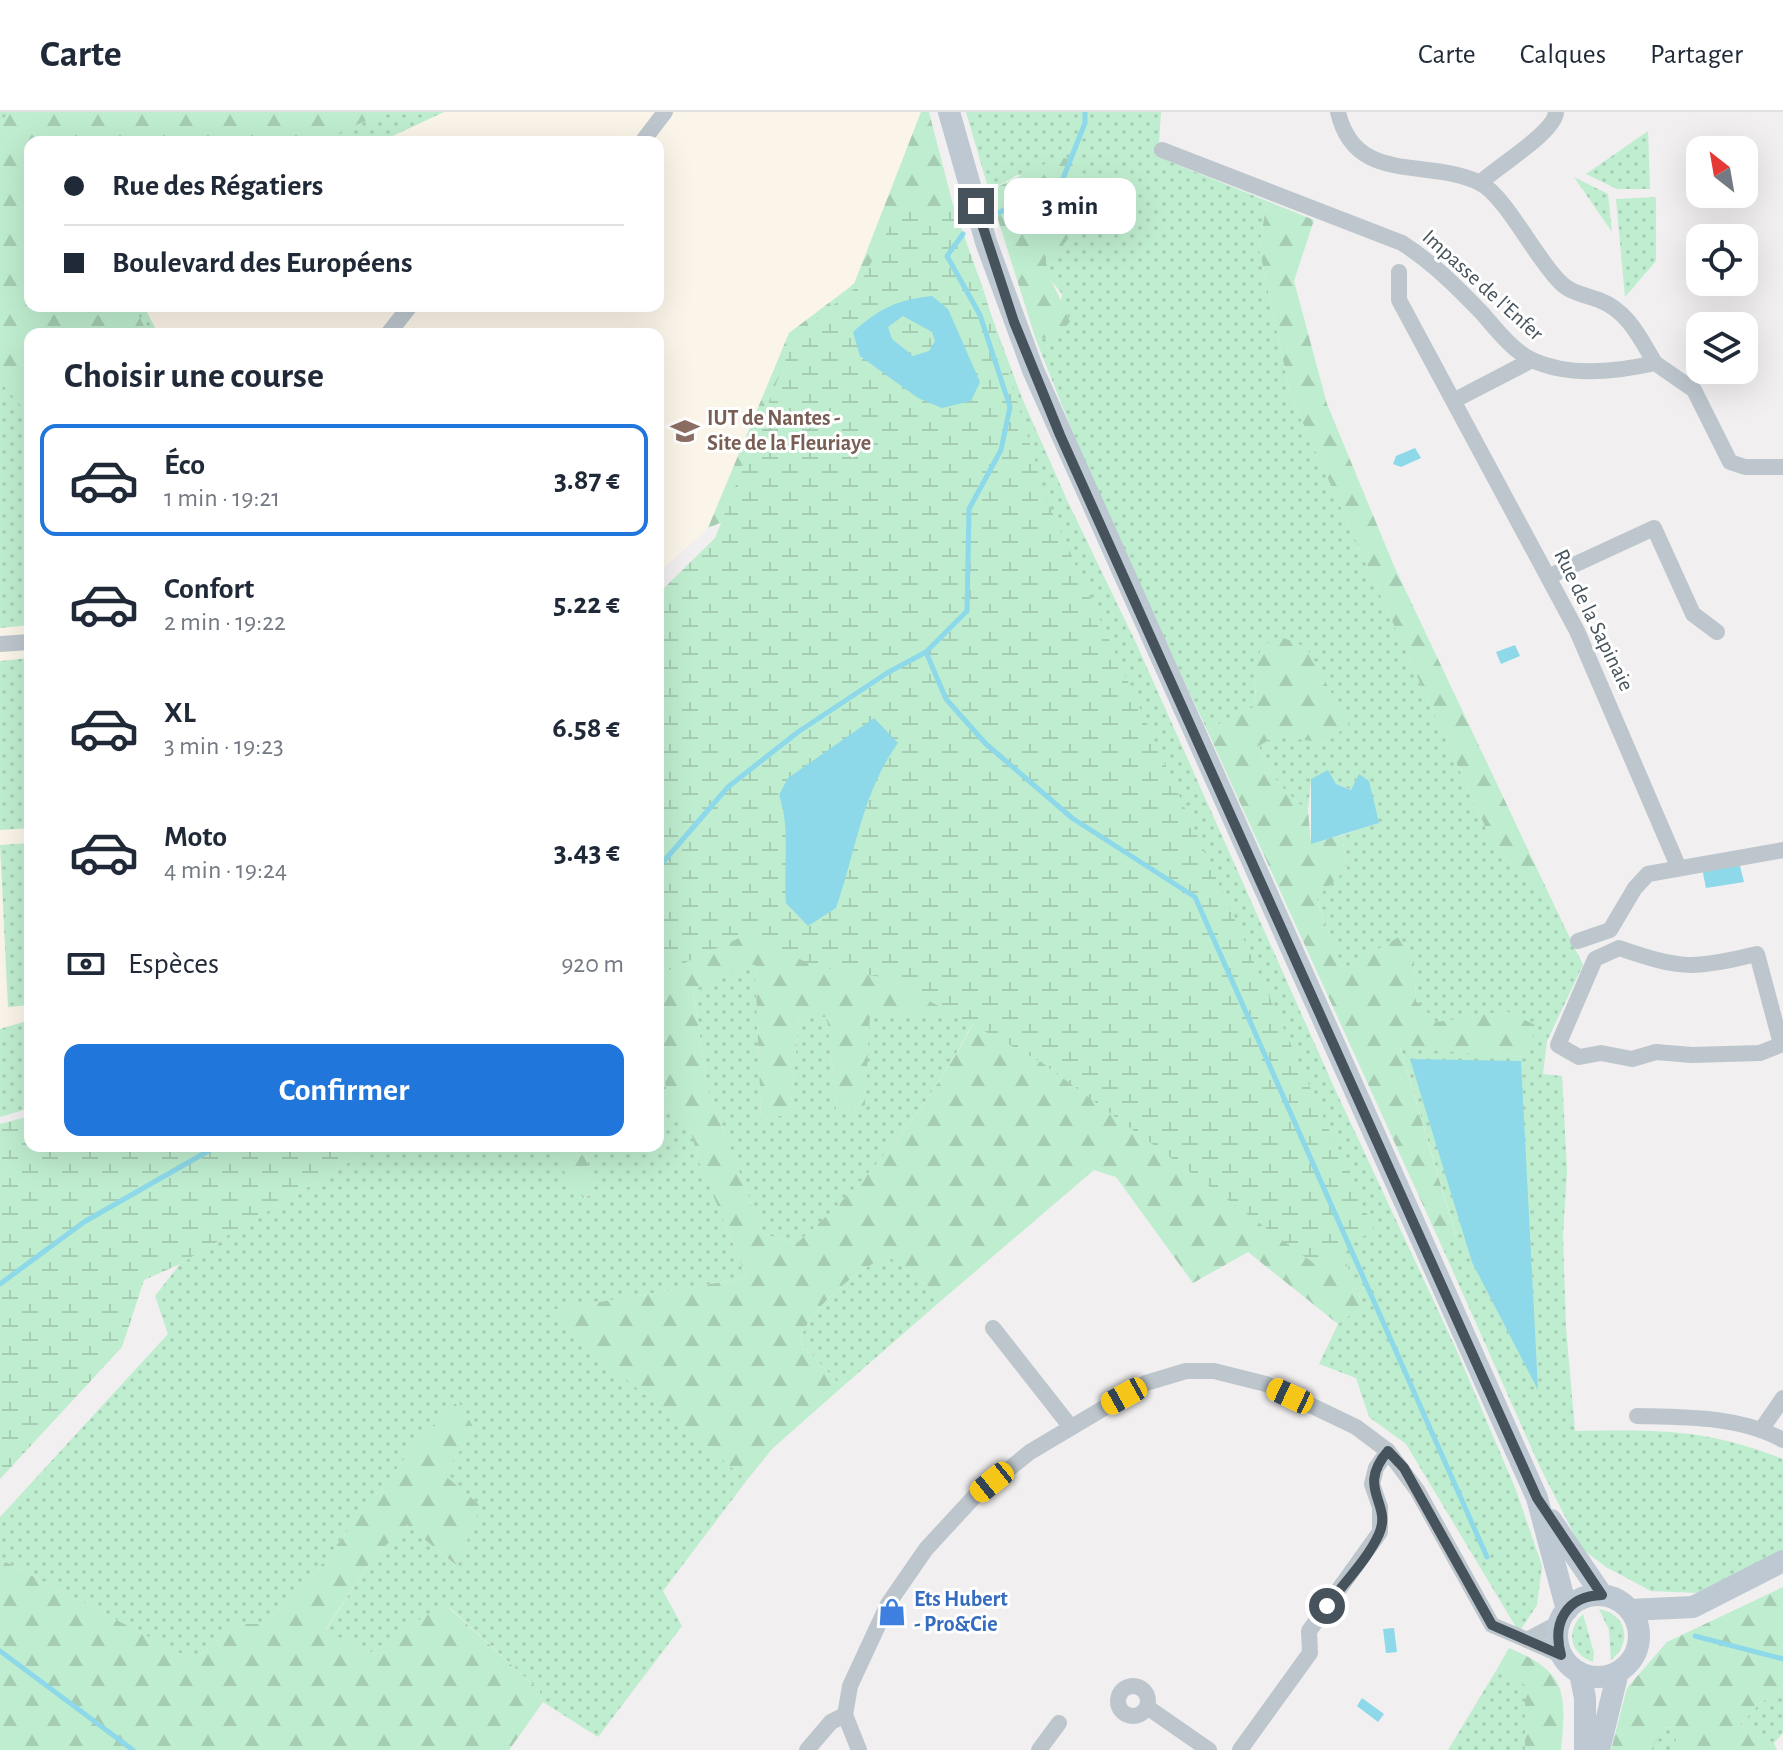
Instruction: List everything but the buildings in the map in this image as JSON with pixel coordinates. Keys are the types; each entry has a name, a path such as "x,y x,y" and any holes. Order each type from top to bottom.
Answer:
{"main road":[{"path":"949,112 986,242 1060,435 1537,1498 1602,1595"},
{"path":"1537,1498 1563,1616 1561,1655 1580,1673 1598,1677 1618,1672 1632,1660 1639,1641 1639,1625 1630,1610 1617,1598 1602,1595 1582,1598 1563,1616"},
{"path":"1639,1641 1686,1608 1718,1596 1783,1561"},
{"path":"1630,1610 1686,1608"},
{"path":"1599,1750 1618,1672"},
{"path":"1580,1673 1585,1698 1585,1750"}],"street":[{"path":"647,136 665,112"},
{"path":"1338,112 1345,136 1360,153 1381,162 1480,183 1561,284 1619,311 1634,326 1655,363 1678,376 1694,390 1730,462 1745,467 1783,467"},
{"path":"1480,183 1501,163 1545,134 1556,112"},
{"name":"Impasse de l'Enfer","path":"1162,150 1402,243 1431,262 1510,343 1532,360 1573,370 1601,371 1655,363"},
{"name":"Rue de la Sapinaie","path":"1399,272 1399,300 1550,576 1678,866"},
{"path":"393,328 405,312"},
{"path":"1455,400 1532,360"},
{"path":"1550,576 1654,528 1693,614 1717,632"},
{"path":"0,644 24,642"},
{"path":"1578,941 1610,930 1635,888 1648,874 1678,866 1783,850"},
{"path":"1619,948 1672,966 1687,967 1757,954 1782,1044 1760,1053 1692,1055 1656,1052 1632,1059 1601,1053 1579,1057 1558,1045 1595,959 1619,948"},
{"path":"993,1328 1070,1426"},
{"path":"859,1750 845,1715 858,1662 888,1604 926,1549 974,1497 1030,1452 1146,1383 1186,1371 1214,1371 1266,1384 1356,1427 1388,1451 1411,1479 1492,1625 1561,1655"},
{"path":"1761,1430 1783,1398"},
{"path":"1637,1416 1696,1417 1761,1430 1783,1440"},
{"path":"1240,1750 1310,1653 1309,1631 1380,1532 1380,1507 1372,1484 1376,1468 1388,1451"},
{"path":"1527,1640 1563,1616"},
{"path":"1147,1707 1209,1750"},
{"path":"807,1750 831,1722 845,1715"},
{"path":"1039,1750 1059,1723"}],"shaded area":[{"path":"0,112 921,112 854,284 789,333 708,528 664,568 664,328 24,328 24,1022 0,1029"}],"green space":[{"path":"0,112 444,112 393,136 24,136 24,312 147,312 155,328 24,328 24,626 0,628"},
{"path":"8,112 385,112 332,136 24,136 24,312 137,312 145,328 24,328 24,409 0,382 0,124"},
{"path":"921,112 929,112 953,205 985,295 1047,501 1363,1306 1338,1324 1248,1252 1193,1283 1116,1177 1094,1170 943,1299 887,1255 836,1291 814,1314 799,1341 842,1387 772,1449 747,1480 544,1311 747,1278 699,1161 689,1125 668,1109 664,1110 664,775 734,517 708,528 789,333 854,284","holes":["755,964 761,1120 790,1114 799,1017 827,1017 837,1115 865,1105 870,1015 978,1014 942,1077 898,1138 850,1193 797,1243 763,1234 707,1087 693,990"]},
{"path":"966,112 1161,112 1158,157 1267,201 1259,248 1291,397 1488,833 1518,873 1556,909 1583,965 1547,1041 1543,1074 1562,1076 1567,1170 1563,1235 1566,1328 1575,1431 1704,1436 1783,1459 1783,1551 1697,1593 1651,1591 1606,1567 1581,1548 1539,1465 1443,1249 1456,1235 1400,1047 1524,1057 1506,1011 1437,1023 1416,1001 1414,960 1360,961 1342,971 1316,897 1347,869 1342,835 1378,823 1352,790 1336,784 1327,771 1311,779 1308,811 1278,782 1259,746 1275,735 1326,743 1348,723 1255,675 1256,706 1207,730 1100,500 1036,340 1057,335 1062,294 1046,274 1046,256 1058,252 1068,211 1084,180 1017,175 989,191"},
{"path":"1648,131 1650,189 1617,189 1586,174"},
{"path":"1059,157 1080,161 1084,180 1068,211 1073,232 1058,252 1046,257 1048,273 1070,322 1057,335 1036,340 989,191"},
{"path":"1574,177 1608,194 1612,232"},
{"path":"1656,197 1656,261 1625,297 1616,199"},
{"path":"1267,201 1314,220 1294,281 1327,404 1394,566 1556,909 1518,873 1488,833 1291,397 1259,248"},
{"path":"953,205 985,295 1047,501 1374,1230 1316,1265 1041,1062 887,978 814,966 748,934 664,972 664,588 715,538 795,336 860,284 897,213"},
{"path":"987,304 1022,398 1067,500 1136,643 1334,1087 1456,1349 1516,1490 1542,1566 1537,1605 1519,1632 1406,1444 1369,1417 1356,1378 1319,1364 1338,1324 1363,1305 1037,514 1009,377"},
{"path":"1281,637 1306,647 1349,724 1326,743 1275,736 1259,746 1278,782 1308,811 1311,843 1342,835 1347,869 1316,898 1342,970 1399,937 1414,960 1416,1001 1437,1022 1506,1011 1537,1026 1525,1057 1400,1048 1456,1236 1443,1249 1207,730 1256,706 1255,675 1261,646"},
{"path":"24,659 24,828 0,830 0,661"},
{"path":"24,843 24,1006 8,1007 0,845"},
{"path":"755,963 761,1119 790,1114 799,1017 827,1016 837,1114 865,1105 869,1015 978,1013 942,1076 899,1137 850,1193 797,1243 763,1234 707,1087 693,989"},
{"path":"24,1022 24,1110 0,1117 0,1029"},
{"path":"668,1109 689,1124 699,1161 747,1278 545,1311 747,1480 663,1591 682,1626 598,1737 543,1702 539,1690 450,1608 427,1615 370,1653 325,1631 373,1558 408,1524 456,1566 443,1474 475,1430 424,1434 296,1597 260,1624 239,1624 193,1660 0,1559 0,1517 168,1334 155,1296 180,1264 366,1152 550,1152 584,1198 595,1192 585,1152 664,1152 664,1110"},
{"path":"24,1118 24,1152 366,1152 180,1264 144,1280 122,1347 0,1479 0,1124"},
{"path":"550,1152 585,1152 595,1192 583,1198"},
{"path":"887,1255 943,1299 842,1387 799,1341 824,1302 848,1281"},
{"path":"458,1401 475,1430 443,1474 481,1506 457,1566 407,1525 373,1558 325,1630 370,1653 427,1615 449,1608 539,1690 543,1702 509,1750 0,1750 0,1559 193,1660 239,1624 260,1624 296,1597 424,1434"},
{"path":"1783,1587 1783,1692 1761,1702 1740,1725 1777,1750 1678,1750 1674,1728 1664,1727 1651,1750 1611,1750 1627,1688 1667,1642"},
{"path":"1599,1609 1616,1617 1624,1630 1622,1646 1611,1660 1609,1630"},
{"path":"1583,1614 1594,1653 1593,1662 1579,1654 1573,1641 1574,1628"},
{"path":"1509,1648 1542,1666 1559,1686 1563,1713 1561,1750 1525,1750 1525,1685 1497,1669"},
{"path":"1497,1669 1525,1684 1525,1750 1448,1750"},
{"path":"1783,1692 1783,1733 1774,1743 1777,1750 1740,1725 1761,1702"},
{"path":"1663,1727 1674,1728 1678,1750 1651,1750"}],"water":[{"path":"932,296 948,309 980,382 971,401 942,408 918,398 860,356 853,332 889,307","holes":["903,316 932,332 935,341 929,351 913,356 892,339 888,327"]},
{"path":"1415,448 1421,458 1401,467 1393,464 1396,456"},
{"path":"1515,645 1520,656 1501,664 1496,652"},
{"path":"874,718 898,743 868,802 836,908 808,926 786,903 786,835 779,795 788,778"},
{"path":"1328,770 1336,784 1351,790 1359,774 1369,781 1379,823 1311,844 1311,779"},
{"path":"1740,866 1744,882 1706,888 1702,868"},
{"path":"1410,1059 1521,1061 1538,1390 1472,1262"},
{"path":"1394,1628 1397,1652 1386,1653 1383,1629"},
{"path":"1362,1698 1384,1714 1378,1722 1357,1706"}],"waterway":[{"path":"998,213 1062,181 1085,123 1085,112"},
{"path":"664,861 728,787 798,732 887,673 926,652 967,611 969,509 1001,450 1010,407 980,315 947,256 963,234"},
{"path":"926,652 946,699 986,744 1072,818 1195,897 1487,1557"},
{"path":"0,1284 84,1222 206,1152"},
{"path":"1695,1636 1783,1659"},
{"path":"0,1651 133,1750"}],"place":[{"name":"IUT de Nantes - Site de la Fleuriaye","path":"685,431"},
{"name":"Ets Hubert - Pro&Cie","path":"892,1612"}],"route":[{"path":"976,206 1014,322 1060,435 1537,1498 1602,1595 1582,1598 1567,1610 1557,1633 1561,1655 1504,1633 1492,1625 1404,1468 1388,1451 1376,1468 1372,1484 1380,1507 1380,1532 1327,1606"}]}
